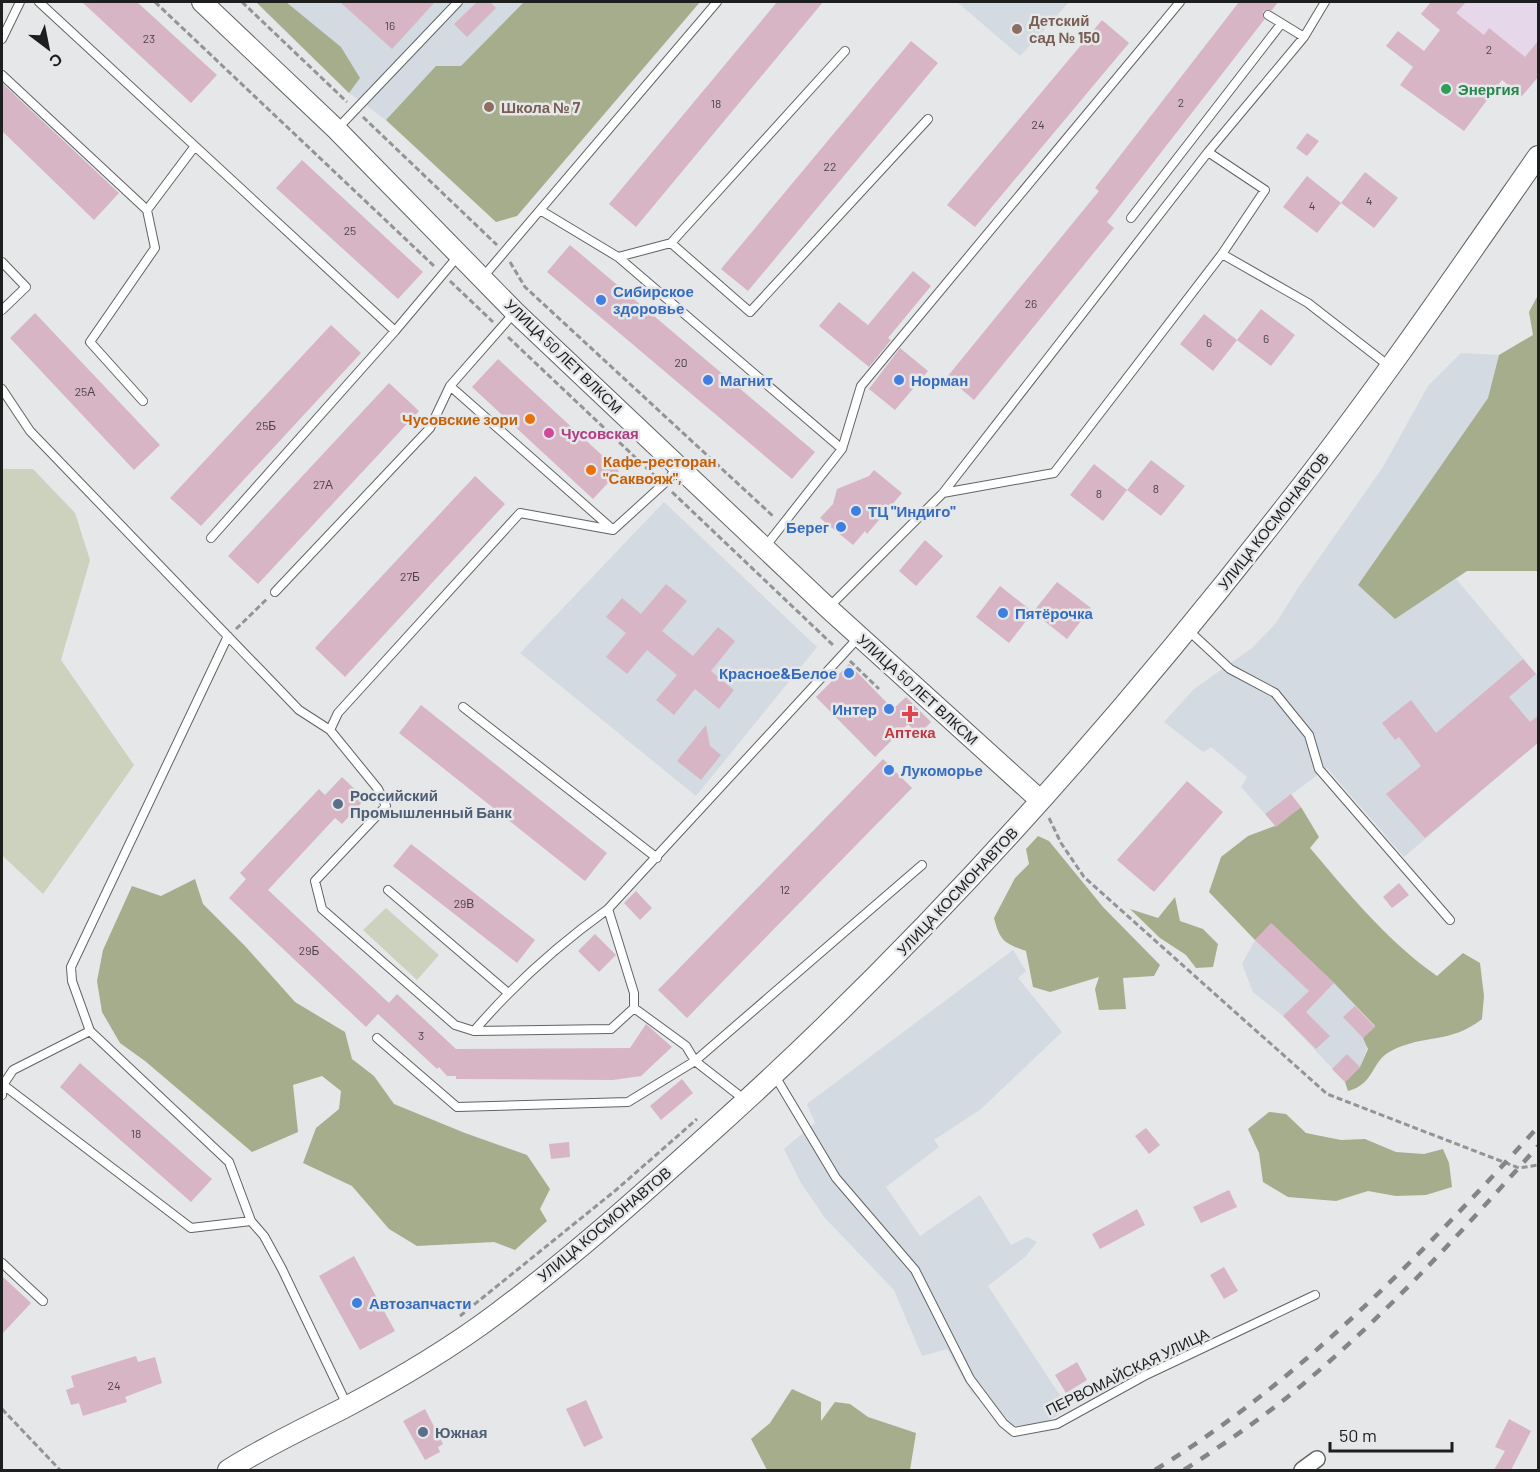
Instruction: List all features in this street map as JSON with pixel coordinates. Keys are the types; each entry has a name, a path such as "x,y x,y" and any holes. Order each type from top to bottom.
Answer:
{"street":[{"name":"УЛИЦА 50 ЛЕТ ВЛКСМ","path":"202,2 336,129 515,312 828,608 1040,800"},
{"name":"УЛИЦА КОСМОНАВТОВ","path":"228,1470 438,1354 495,1315 604,1226 774,1076 857,998 946,905 1188,630 1390,367 1539,156"},
{"path":"1302,1470 1317,1459"}],"lane":[{"path":"2,39 20,2"},
{"path":"39,2 395,331"},
{"path":"336,129 458,2"},
{"path":"483,277 717,2"},
{"path":"764,548 842,449 861,387 1180,2"},
{"path":"828,608 943,494 1208,152 1304,37 1325,2"},
{"path":"1268,15 1304,37"},
{"path":"1131,218 1281,24"},
{"path":"618,257 671,243 845,51"},
{"path":"2,75 147,210 155,248 90,342 143,401"},
{"path":"671,243 750,312 928,119"},
{"path":"147,210 195,146"},
{"path":"943,494 1054,473 1222,254 1265,190 1208,152"},
{"path":"540,210 618,257 842,449"},
{"path":"211,538 395,331 441,273 460,254"},
{"path":"1222,254 1308,303 1390,367"},
{"path":"2,262 26,287 2,310"},
{"path":"275,592 430,428 450,386 515,312"},
{"path":"450,386 613,530"},
{"path":"2,389 30,431 299,710 330,730 378,789 386,806 315,881 322,909 455,1025 474,1031 611,1029 634,1008 634,993 608,909"},
{"path":"613,530 663,484 678,464"},
{"path":"330,730 338,713 356,691 520,513 613,530"},
{"path":"1188,630 1230,669 1275,693 1309,735 1319,769 1450,921"},
{"path":"228,636 71,967 72,981 90,1031 229,1162 250,1221 264,1236 282,1269 347,1406"},
{"path":"474,1031 507,992 566,939 608,909 860,637"},
{"path":"464,707 657,858"},
{"path":"377,1038 457,1107 628,1102 695,1061 922,865"},
{"path":"388,890 507,992"},
{"path":"634,1008 686,1046 695,1061 746,1101"},
{"path":"2,1095 2,1085 13,1070 90,1031"},
{"name":"ПЕРВОМАЙСКАЯ УЛИЦА","path":"774,1076 836,1178 915,1270 970,1379 1003,1423 1014,1432 1057,1424 1144,1376 1315,1295"},
{"path":"2,1085 191,1228 250,1221"},
{"path":"2,1263 43,1301"}],"path":[{"path":"155,2 879,689"},
{"path":"242,2 505,253 525,287 783,525"},
{"path":"228,636 275,592"},
{"path":"1040,800 1061,843 1084,877 1327,1094 1519,1168 1539,1165"},
{"path":"453,1322 616,1190 704,1112"},
{"path":"2,1409 60,1470"}],"shaded area":[{"name":"Школа № 7","path":"256,2 700,2 517,216 496,222 386,120 349,93"},
{"name":"Детский сад № 150","path":"957,2 1069,2 1020,56"},
{"path":"1431,2 1538,2 1538,76 1522,96 1421,14"},
{"path":"1461,353 1499,355 1488,398 1358,585 1395,618 1456,579 1538,676 1538,742 1404,857 1327,768 1265,814 1241,787 1247,777 1211,747 1203,752 1164,722 1194,689 1252,648 1276,623 1383,467 1428,386"},
{"path":"664,502 817,647 696,796 520,653"},
{"path":"1271,923 1334,983 1375,1027 1360,1067 1345,1082 1283,1016 1253,992 1242,964 1255,940"},
{"path":"1013,950 1026,971 1018,978 1062,1032 981,1109 934,1140 939,1147 886,1187 920,1236 980,1195 1011,1245 1027,1237 1037,1242 1025,1257 988,1286 1069,1409 1041,1424 1010,1426 971,1392 947,1349 922,1356 894,1290 825,1218 801,1183 784,1149 815,1123 807,1104"}],"green space":[{"path":"256,2 286,2 341,47 360,78 349,93"},
{"name":"Школа № 7","path":"524,2 700,2 517,216 496,222 386,120 436,66 461,66"},
{"path":"1538,295 1538,571 1467,571 1395,619 1358,585 1488,398 1499,355 1533,335 1529,312"},
{"path":"2,469 33,469 75,513 90,560 61,660 134,765 43,894 2,855"},
{"path":"1301,807 1319,837 1310,848 1370,917 1402,948 1437,976 1463,953 1480,963 1484,996 1482,1019 1471,1027 1448,1036 1414,1042 1391,1051 1380,1060 1363,1083 1348,1091 1345,1082 1360,1067 1368,1049 1363,1038 1375,1026 1272,924 1255,940 1209,892 1221,857 1248,836 1275,826"},
{"path":"1038,836 1049,841 1103,907 1160,965 1154,976 1123,978 1126,1009 1099,1010 1095,989 1099,977 1050,992 1033,987 1026,951 1008,943 998,932 994,918 1015,878 1029,864 1026,849"},
{"path":"195,879 203,904 245,946 295,1002 345,1032 352,1059 374,1076 394,1104 527,1155 550,1189 540,1209 547,1221 515,1250 494,1242 417,1246 389,1229 352,1186 303,1163 316,1128 339,1109 341,1091 322,1076 293,1085 298,1132 252,1152 145,1061 120,1043 102,1012 97,981 103,950 132,886 161,896"},
{"path":"1175,897 1180,921 1203,929 1218,944 1213,967 1196,968 1186,955 1160,938 1130,909 1158,918"},
{"path":"386,908 439,955 417,980 363,930"},
{"path":"1269,1112 1286,1114 1306,1133 1341,1140 1365,1139 1396,1152 1424,1154 1443,1149 1449,1163 1452,1187 1426,1195 1396,1196 1368,1191 1336,1201 1288,1197 1263,1182 1259,1153 1248,1129"},
{"path":"792,1389 821,1402 821,1421 835,1402 850,1404 868,1417 916,1433 910,1470 767,1470 751,1439 770,1423"}],"building":[{"path":"82,2 137,2 217,75 191,103"},
{"path":"340,2 435,2 392,49"},
{"path":"477,2 490,2 496,8 467,37 454,24"},
{"path":"777,2 823,2 636,227 609,204"},
{"path":"1239,2 1278,2 1272,10 1263,11 1264,20 1107,222 1114,228 974,400 947,377 1099,191 1095,188"},
{"path":"1431,2 1466,2 1456,13 1484,35 1489,28 1525,57 1539,40 1539,76 1522,96 1502,80 1464,131 1400,85 1413,67 1386,46 1398,31 1424,51 1440,30 1421,14"},
{"path":"1102,20 1129,43 975,227 947,205"},
{"path":"911,41 938,63 748,291 721,269"},
{"path":"2,83 119,193 94,220 2,131"},
{"path":"1307,133 1319,141 1307,156 1296,148"},
{"path":"302,160 423,272 398,299 276,188"},
{"path":"1365,172 1398,198 1374,228 1341,203"},
{"path":"1307,176 1341,203 1317,233 1283,207"},
{"path":"570,245 815,452 792,479 547,272"},
{"path":"913,271 931,286 888,338 891,340 869,367 819,326 839,302 868,325"},
{"path":"1261,309 1295,335 1271,366 1237,340"},
{"path":"35,313 160,445 134,470 10,338"},
{"path":"1204,314 1237,340 1213,371 1180,344"},
{"path":"331,325 361,353 201,526 170,498"},
{"name":"Норман","path":"900,348 928,371 895,410 869,389"},
{"path":"498,359 619,471 593,499 472,387"},
{"path":"389,383 419,411 258,584 228,556"},
{"path":"1151,460 1185,486 1161,516 1127,490"},
{"path":"1094,464 1127,490 1103,521 1070,495"},
{"name":"ТЦ \"Индиго\"","path":"874,470 902,493 867,534 865,531 853,545 820,518 833,504 837,489 869,476"},
{"path":"475,476 505,504 345,677 315,648"},
{"path":"925,540 943,556 916,586 899,571"},
{"path":"1057,582 1091,608 1067,639 1033,612"},
{"path":"666,584 687,601 662,631 693,656 718,627 735,641 711,671 734,690 719,709 695,689 674,715 656,700 677,675 647,650 627,674 606,657 626,633 606,617 622,598 641,614"},
{"path":"1000,586 1033,612 1009,643 976,617"},
{"path":"1523,659 1536,674 1509,697 1530,722 1539,715 1539,742 1425,838 1386,794 1421,766 1399,737 1395,740 1382,723 1411,700 1436,733"},
{"path":"849,664 893,709 906,697 931,722 918,735 908,724 875,757 816,697"},
{"path":"421,705 607,853 585,881 399,733"},
{"path":"706,725 710,746 721,755 701,780 677,761"},
{"path":"883,759 912,788 687,1018 658,990"},
{"path":"342,777 365,799 342,824 335,818 268,890 389,1003 397,994 456,1049 630,1048 646,1024 672,1047 641,1076 613,1080 456,1079 456,1076 447,1076 439,1067 437,1069 378,1014 366,1027 229,898 246,879 240,873 319,789 325,795"},
{"path":"1187,781 1223,812 1154,892 1117,860"},
{"path":"1291,794 1301,807 1276,827 1265,814"},
{"path":"411,844 535,940 517,963 393,866"},
{"path":"1399,883 1409,895 1392,908 1383,897"},
{"path":"636,891 652,908 640,920 624,903"},
{"path":"1271,923 1334,983 1306,1012 1330,1036 1316,1049 1283,1016 1309,991 1255,940"},
{"path":"595,934 616,955 599,972 578,951"},
{"path":"1355,1006 1375,1027 1363,1038 1343,1017"},
{"path":"1347,1054 1360,1067 1345,1082 1332,1069"},
{"path":"80,1063 212,1179 191,1202 60,1087"},
{"path":"682,1079 693,1093 661,1120 650,1106"},
{"path":"1146,1128 1160,1145 1149,1154 1135,1136"},
{"path":"569,1142 570,1157 551,1159 549,1144"},
{"path":"1229,1190 1237,1207 1201,1223 1193,1207"},
{"path":"1137,1209 1145,1225 1100,1249 1092,1234"},
{"name":"Автозапчасти","path":"354,1256 395,1331 360,1350 319,1276"},
{"path":"1224,1267 1238,1291 1224,1299 1210,1275"},
{"path":"2,1276 31,1303 2,1334"},
{"path":"136,1356 138,1362 155,1357 162,1383 125,1397 127,1402 83,1416 79,1403 71,1405 66,1390 74,1387 71,1376"},
{"path":"1077,1362 1087,1380 1066,1393 1055,1375"},
{"path":"586,1400 603,1438 584,1447 566,1409"},
{"name":"Южная","path":"425,1409 443,1444 438,1447 440,1452 425,1460 403,1421"},
{"path":"1509,1419 1531,1431 1511,1470 1494,1470 1505,1451 1495,1447"}],"railway":[{"path":"1155,1470 1261,1396 1310,1355 1404,1268 1538,1127"},
{"path":"1184,1470 1264,1415 1340,1352 1428,1267 1538,1146"}],"place":[{"name":"Детский сад № 150","path":"1017,29"},
{"name":"Энергия","path":"1446,89"},
{"name":"Школа № 7","path":"489,107"},
{"name":"Сибирское здоровье","path":"601,300"},
{"name":"Магнит","path":"708,380"},
{"name":"Норман","path":"899,380"},
{"name":"Чусовские зори","path":"530,419"},
{"name":"Чусовская","path":"549,433"},
{"name":"Кафе-ресторан \"Саквояж\",","path":"591,470"},
{"name":"ТЦ \"Индиго\"","path":"856,511"},
{"name":"Берег","path":"841,527"},
{"name":"Пятёрочка","path":"1003,613"},
{"name":"Красное&Белое","path":"849,673"},
{"name":"Интер","path":"889,709"},
{"name":"Аптека","path":"910,714"},
{"name":"Лукоморье","path":"889,770"},
{"name":"Российский Промышленный Банк","path":"338,804"},
{"name":"Автозапчасти","path":"357,1303"},
{"name":"Южная","path":"423,1432"}]}
